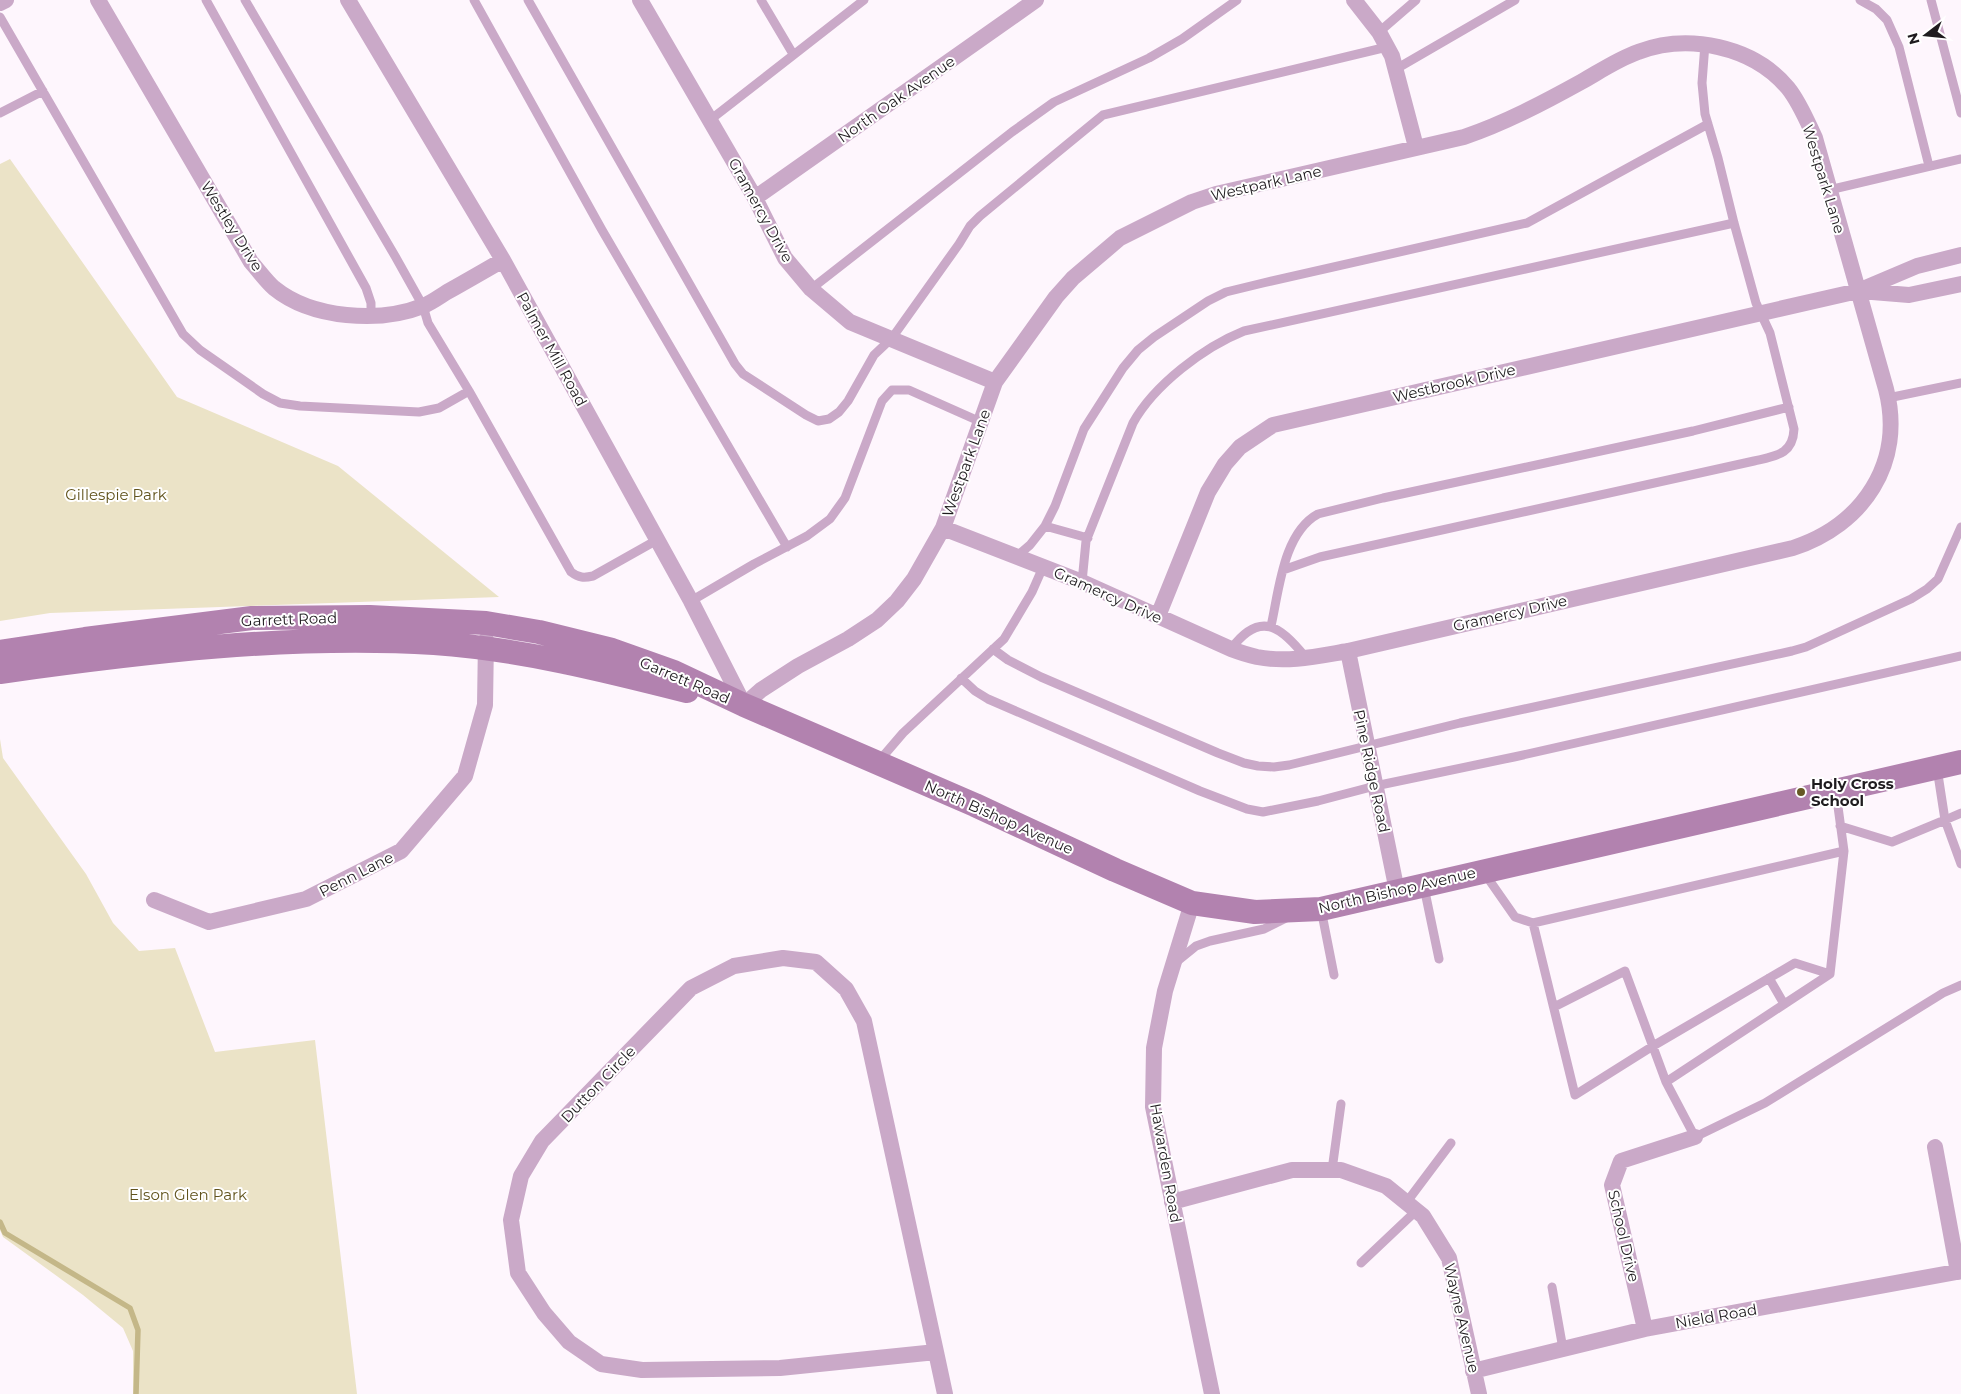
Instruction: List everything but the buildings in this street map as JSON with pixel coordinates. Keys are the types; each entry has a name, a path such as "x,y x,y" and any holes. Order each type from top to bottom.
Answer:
{"main road":[{"name":"Garrett Road","path":"0,652 85,639 252,618 370,617 486,622 539,632 612,650 674,672 744,705"},
{"name":"Garrett Road","path":"0,672 97,658 232,646 338,640 435,643 544,657 744,705"},
{"name":"North Bishop Avenue","path":"744,705 804,729 1192,903 1255,912 1312,909 1397,891 1961,762"}],"street":[{"path":"0,3 6,0"},
{"name":"Westley Drive","path":"98,0 251,262 274,288 298,302 323,311 346,315 390,315 423,306 503,260"},
{"name":"Palmer Mill Road","path":"348,0 503,260 691,601 744,705"},
{"name":"Gramercy Drive","path":"640,0 755,198 785,258 810,289 850,322 996,382"},
{"name":"North Oak Avenue","path":"755,198 1036,0"},
{"path":"1354,0 1379,32 1387,47 1396,69 1416,147"},
{"name":"Westpark Lane","path":"744,705 761,690 798,666 848,639 877,620 897,601 914,580 943,528 996,382 1056,296 1073,278 1120,238 1192,202 1216,194 1464,137 1487,129 1527,110 1638,52 1684,42 1706,44 1730,49 1769,71 1788,88 1802,110 1815,138 1858,291"},
{"name":"Westbrook Drive","path":"1158,616 1208,492 1226,464 1240,447 1273,425 1858,291 1917,266 1961,255"},
{"name":"Westbrook Drive","path":"1858,291 1909,295 1961,284"},
{"name":"Gramercy Drive","path":"943,528 1082,582 1231,649 1256,657 1283,660 1348,651 1793,548 1808,544 1830,531 1855,512 1868,498 1877,481 1888,449 1890,421 1888,398 1858,291"},
{"name":"Penn Lane","path":"154,900 209,922 306,899 401,851 465,776 485,704 486,622"},
{"name":"Pine Ridge Road","path":"1348,651 1397,891"},
{"name":"Hawarden Road","path":"1192,903 1165,991 1154,1048 1153,1107 1212,1394"},
{"name":"Dutton Circle","path":"936,1352 780,1368 642,1370 601,1364 569,1342 544,1313 518,1273 511,1220 521,1176 542,1142 691,988 734,966 782,958 816,962 846,989 864,1021 936,1352 945,1394"},
{"name":"School Drive","path":"1645,1329 1612,1184 1621,1161 1695,1136"},
{"path":"1935,1147 1959,1271"},
{"name":"Wayne Avenue","path":"1172,1202 1292,1170 1340,1170 1386,1186 1423,1216 1449,1258 1479,1394"},
{"name":"Nield Road","path":"1474,1371 1645,1329 1959,1271"}],"lane":[{"path":"206,0 366,288 371,303 371,316"},
{"path":"245,0 423,306 428,323 469,391 571,572 584,578 594,576 657,540"},
{"path":"474,0 602,230 787,547"},
{"path":"528,0 720,341 743,374 818,421 829,419 839,412 848,401 874,355 890,339 970,226 1103,115 1387,47"},
{"path":"761,0 793,54"},
{"path":"710,120 864,0"},
{"path":"810,289 1012,132 1054,102 1149,58 1182,39 1237,0"},
{"path":"1379,32 1416,0"},
{"path":"1396,69 1515,0"},
{"path":"1860,0 1876,9 1887,20 1894,32 1929,166"},
{"path":"1931,0 1961,113"},
{"path":"0,17 183,334 200,350 256,389 280,403 300,406 419,412 438,408 469,391"},
{"path":"1283,570 1320,558 1616,493 1781,454 1790,447 1794,439 1794,429 1770,333 1756,302 1705,114 1702,82 1706,44"},
{"path":"0,113 42,92"},
{"path":"1017,556 1030,546 1045,526 1055,506 1084,429 1123,368 1138,350 1154,337 1208,302 1226,292 1528,223 1708,124"},
{"path":"1829,190 1961,159"},
{"path":"1082,582 1088,538 1133,423 1141,408 1153,394 1208,348 1244,331 1734,224"},
{"path":"1888,398 1961,384"},
{"path":"691,601 807,536 830,519 845,498 882,401 892,390 909,390 981,422"},
{"path":"1271,626 1283,570 1292,542 1299,529 1309,519 1318,514 1383,498 1693,431 1788,407"},
{"path":"1045,526 1088,538"},
{"path":"994,648 1008,660 1040,676 1244,763 1258,766 1289,765 1367,745 1806,647 1911,599 1926,590 1938,579 1961,527"},
{"path":"878,763 903,733 1004,639 1019,616 1043,567"},
{"path":"1231,649 1242,634 1253,628 1271,626 1282,632 1306,658"},
{"path":"961,678 975,691 988,699 1200,791 1247,809 1263,812 1279,810 1375,786 1514,757 1961,656"},
{"path":"1936,768 1945,820 1961,864"},
{"path":"1830,974 1844,851 1836,791"},
{"path":"1840,826 1892,842 1961,813"},
{"path":"1483,871 1515,917 1533,923 1844,851"},
{"path":"1423,885 1439,959"},
{"path":"1173,965 1196,946 1264,929 1312,909 1334,975"},
{"path":"1533,923 1575,1095 1653,1046 1795,963 1830,974"},
{"path":"1554,1007 1625,971 1666,1082 1695,1136 1765,1103 1918,1007 1961,985"},
{"path":"1666,1082 1830,974"},
{"path":"1769,978 1784,1004"},
{"path":"1332,1170 1341,1104"},
{"path":"1361,1263 1411,1207 1451,1143"},
{"path":"1552,1287 1563,1349"}],"green space":[{"name":"Gillespie Park","path":"10,159 177,397 338,466 499,597 50,613 0,621 0,164"},
{"name":"Elson Glen Park","path":"0,739 3,758 86,874 113,923 139,951 175,948 215,1052 315,1040 357,1394 133,1394 133,1351 123,1328 83,1295 3,1237 0,1230"}],"waterway":[{"path":"0,1222 5,1233 130,1308 138,1330 136,1394"}],"place":[{"name":"Holy Cross School","path":"1801,792"}]}
